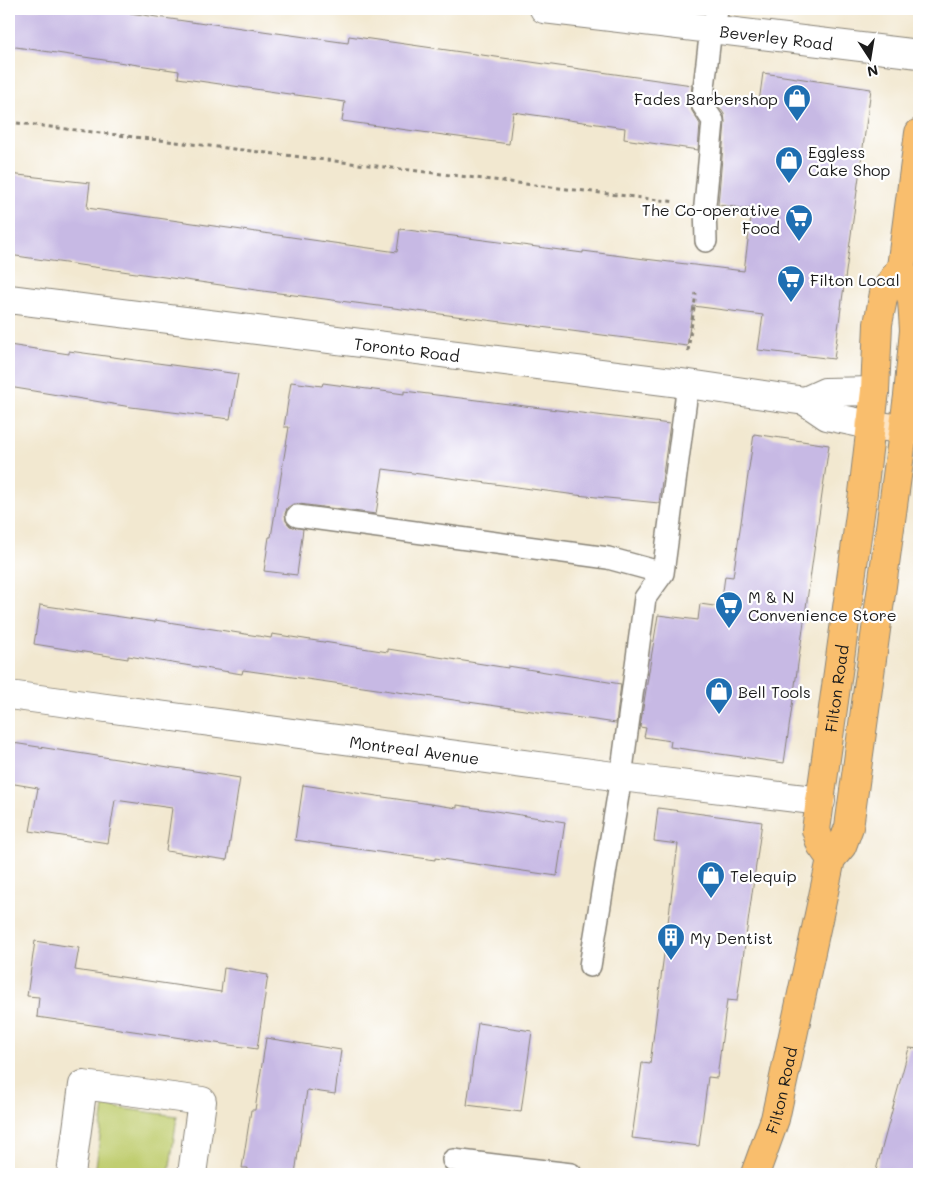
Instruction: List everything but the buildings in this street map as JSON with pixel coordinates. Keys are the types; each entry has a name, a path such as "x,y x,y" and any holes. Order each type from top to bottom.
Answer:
{"main road":[{"name":"Filton Road","path":"755,1174 775,1119 831,859 842,846 849,827 893,497 912,430 914,330 912,300 901,268 919,133"},
{"name":"Filton Road","path":"831,859 821,845 816,830 863,493 875,391 878,324 884,293 901,268"}],"street":[{"name":"Beverley Road","path":"544,9 714,19 919,54"},
{"name":"Toronto Road","path":"9,299 685,384 805,401 826,416 870,425"},
{"path":"875,391 914,396"},
{"name":"Toronto Road","path":"805,401 825,392 875,391"},
{"path":"870,425 912,430"},
{"name":"Montreal Avenue","path":"9,695 621,777 821,801"},
{"path":"71,1174 83,1085 202,1101 192,1174"}],"lane":[{"path":"706,241 705,205 713,121 702,104 714,19"},
{"path":"590,966 621,777 645,598 663,573 685,384"},
{"path":"298,516 608,558 663,573"},
{"path":"453,1160 571,1174"}],"path":[{"path":"9,122 705,205"},
{"path":"685,384 696,293"}],"green space":[{"path":"104,1106 177,1116 169,1174 95,1174"}],"place":[{"name":"Fades Barbershop","path":"797,122"},
{"name":"Eggless Cake Shop","path":"789,184"},
{"name":"The Co-operative Food","path":"799,242"},
{"name":"Filton Local","path":"791,303"},
{"name":"M & N Convenience Store","path":"729,629"},
{"name":"Bell Tools","path":"719,715"},
{"name":"Telequip","path":"711,899"},
{"name":"My Dentist","path":"671,961"}]}
